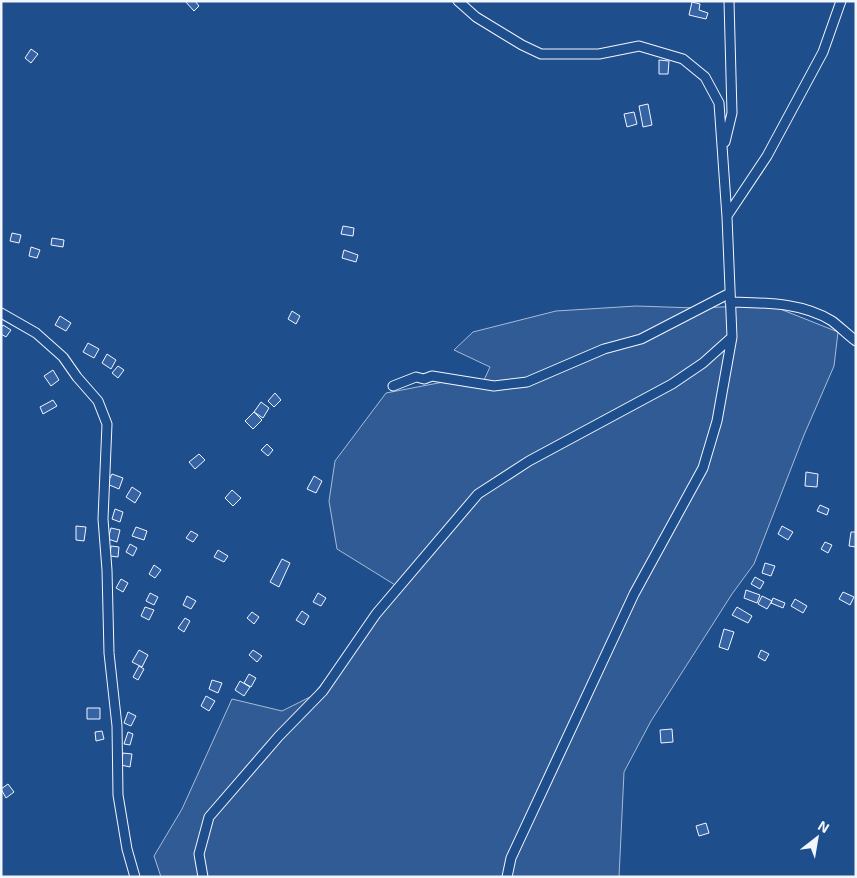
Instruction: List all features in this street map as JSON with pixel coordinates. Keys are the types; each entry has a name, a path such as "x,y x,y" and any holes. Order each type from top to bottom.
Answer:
{"street":[{"path":"458,1 476,17 522,45 541,54 599,54 639,46 683,59 704,77 719,103 727,217 732,337 717,421 704,468 634,594 511,858 507,877"},
{"path":"722,152 732,112 729,1"},
{"path":"727,217 767,156 823,52 841,1"},
{"path":"393,386 416,377 424,379 432,376 494,386 527,382 604,349 641,339 730,298 778,304 813,312 832,322 856,341"},
{"path":"1,313 36,333 63,357 98,401 107,424 103,519 107,570 109,653 117,726 118,795 127,849 135,877"},
{"path":"203,877 198,854 209,817 279,736 323,691 376,614 478,494 529,461 672,384 703,363 732,337"}],"shaded area":[{"path":"770,305 838,332 834,366 804,435 754,564 732,594 651,721 624,772 619,877 161,877 154,856 182,809 232,699 282,711 312,696 400,588 337,549 329,501 335,461 386,393 454,380 484,380 490,367 454,350 473,332 556,311 636,306 696,308"}],"building":[{"path":"185,1 195,1 199,6 194,11"},
{"path":"692,2 700,4 699,10 708,13 706,19 689,15"},
{"path":"31,49 38,54 31,63 25,58"},
{"path":"659,60 669,61 668,74 659,74"},
{"path":"648,104 652,125 643,127 639,106"},
{"path":"634,112 637,124 627,127 624,114"},
{"path":"343,226 354,228 353,236 341,234"},
{"path":"12,233 21,235 19,243 10,241"},
{"path":"52,238 64,240 63,247 51,245"},
{"path":"31,247 40,250 37,258 29,256"},
{"path":"344,250 358,255 356,262 342,258"},
{"path":"292,311 300,316 296,324 288,319"},
{"path":"60,316 71,323 66,331 55,325"},
{"path":"3,325 11,330 6,337 1,334"},
{"path":"88,343 99,349 94,358 83,352"},
{"path":"107,354 116,360 111,369 102,363"},
{"path":"118,366 124,370 118,378 112,373"},
{"path":"53,370 59,380 51,386 44,376"},
{"path":"275,393 281,400 274,407 268,401"},
{"path":"53,400 57,406 43,414 40,407"},
{"path":"261,402 269,408 263,418 254,412"},
{"path":"254,412 262,420 253,429 245,421"},
{"path":"267,444 273,450 268,456 261,450"},
{"path":"199,454 205,460 195,469 189,462"},
{"path":"806,472 818,474 817,487 805,486"},
{"path":"112,474 123,478 119,489 107,484"},
{"path":"314,476 322,481 316,493 307,489"},
{"path":"132,487 141,493 135,503 126,497"},
{"path":"232,490 241,498 233,506 225,498"},
{"path":"820,505 829,509 827,515 817,511"},
{"path":"115,509 123,512 120,522 112,519"},
{"path":"76,526 86,527 84,541 76,540"},
{"path":"782,526 793,532 788,540 778,534"},
{"path":"136,527 147,531 144,540 132,536"},
{"path":"111,528 120,530 117,542 108,539"},
{"path":"191,531 198,535 193,542 186,538"},
{"path":"851,532 856,532 856,547 849,546"},
{"path":"825,542 832,545 828,553 821,549"},
{"path":"130,544 137,548 133,556 126,552"},
{"path":"111,546 119,547 118,557 110,556"},
{"path":"218,550 228,556 224,562 214,557"},
{"path":"282,559 290,563 279,587 270,582"},
{"path":"765,563 775,566 771,576 762,573"},
{"path":"154,565 161,570 155,578 149,574"},
{"path":"755,577 764,582 760,589 751,584"},
{"path":"121,579 128,583 123,592 116,588"},
{"path":"746,590 760,595 757,603 744,598"},
{"path":"843,592 854,597 850,605 839,599"},
{"path":"150,593 158,597 154,605 146,601"},
{"path":"318,593 326,598 321,606 313,602"},
{"path":"187,596 196,601 191,609 183,605"},
{"path":"762,596 772,601 767,609 758,604"},
{"path":"773,598 785,603 783,608 771,603"},
{"path":"795,599 807,606 803,613 791,606"},
{"path":"145,607 154,610 149,620 141,616"},
{"path":"737,607 752,616 748,623 732,615"},
{"path":"302,611 309,616 304,625 296,620"},
{"path":"252,612 259,617 254,624 247,618"},
{"path":"185,618 190,621 184,632 178,628"},
{"path":"724,629 734,632 728,650 719,647"},
{"path":"139,650 148,655 142,667 132,662"},
{"path":"253,650 262,656 257,662 249,655"},
{"path":"761,650 769,654 765,661 758,657"},
{"path":"139,666 144,669 138,680 133,677"},
{"path":"249,674 256,678 251,687 244,683"},
{"path":"212,680 222,683 218,693 209,689"},
{"path":"240,681 250,687 244,696 235,690"},
{"path":"206,696 215,701 209,711 201,706"},
{"path":"87,708 100,708 100,719 87,719"},
{"path":"128,712 136,716 131,726 124,723"},
{"path":"672,729 673,742 661,743 660,730"},
{"path":"102,731 104,739 96,741 95,732"},
{"path":"128,732 133,734 130,745 124,744"},
{"path":"123,753 132,754 130,767 121,765"},
{"path":"8,784 14,792 6,798 1,789"},
{"path":"706,823 709,833 699,836 696,826"}]}
